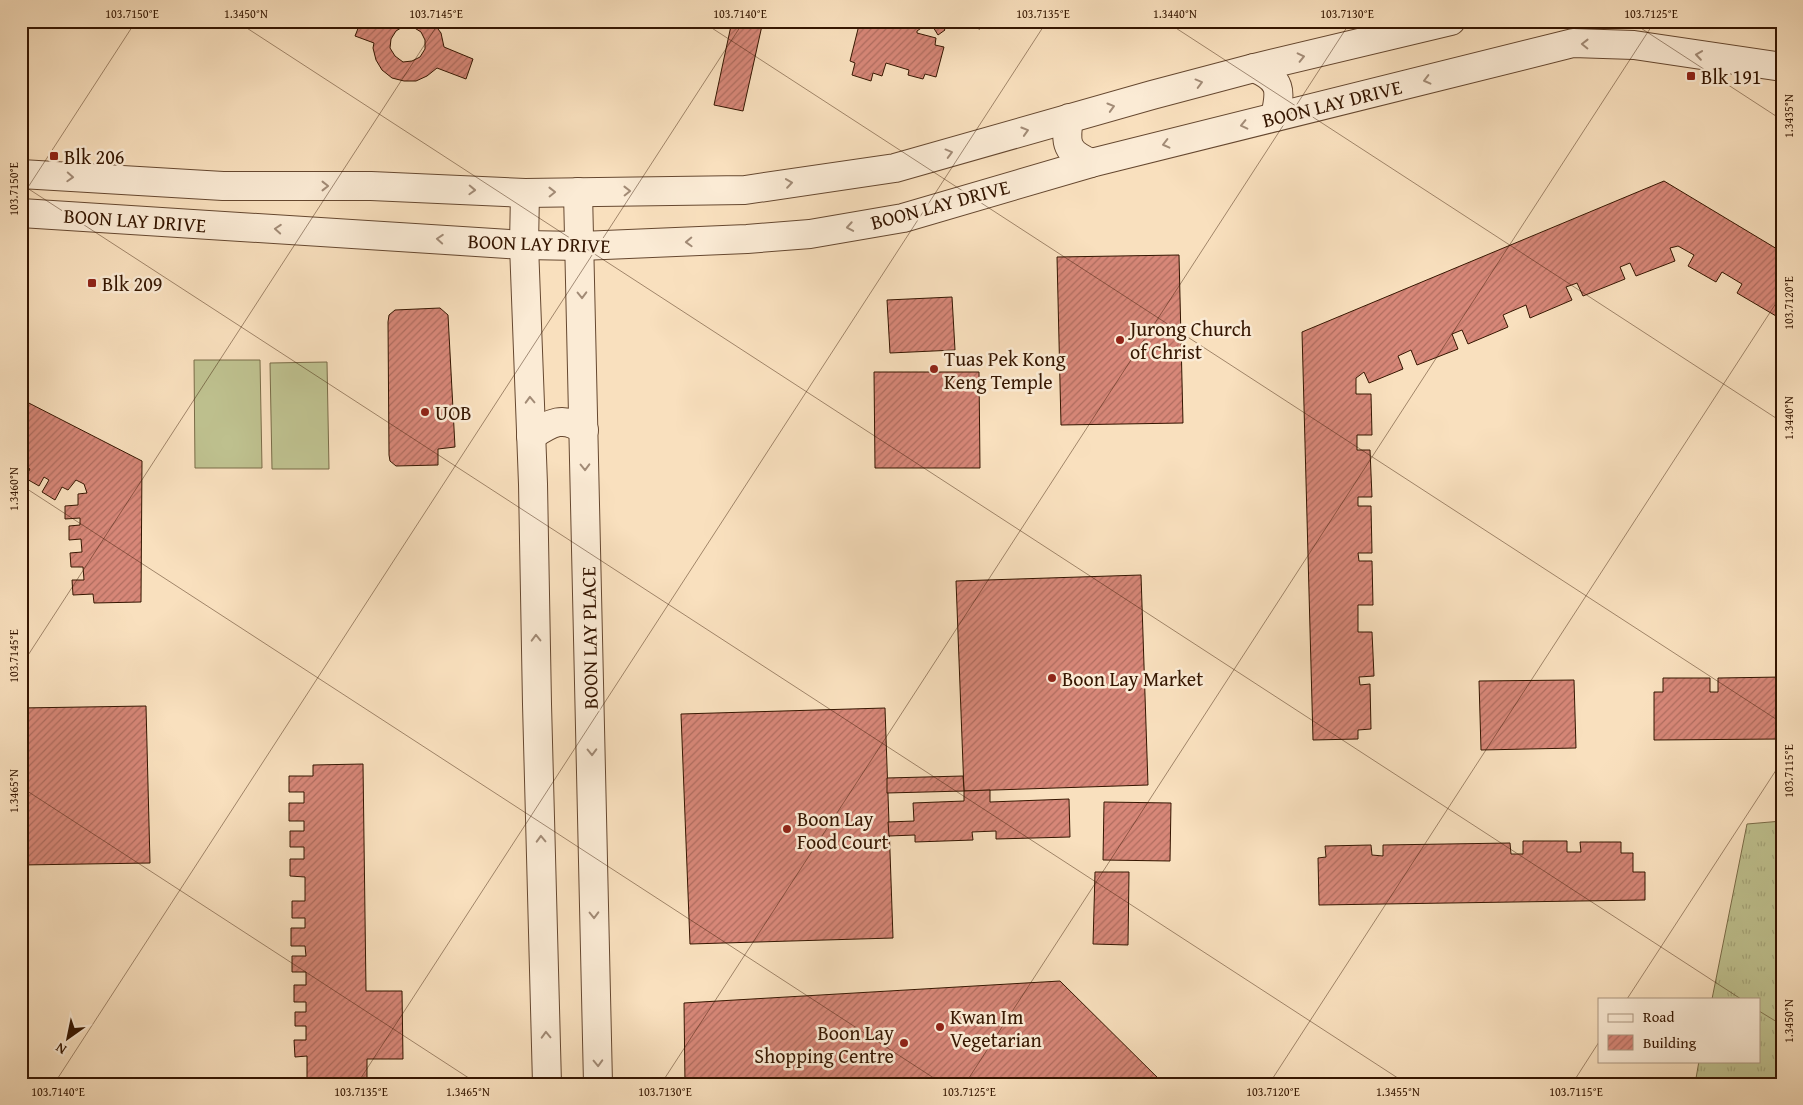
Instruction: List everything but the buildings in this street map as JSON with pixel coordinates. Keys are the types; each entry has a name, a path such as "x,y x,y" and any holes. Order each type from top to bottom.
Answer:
{"street":[{"name":"BOON LAY DRIVE","path":"21,174 224,186 371,186 525,193 745,190 895,168 1254,68 1451,21"},
{"name":"BOON LAY DRIVE","path":"21,214 581,246 747,239 820,232 902,218 1090,164 1573,44 1634,45 1782,67"},
{"path":"1254,68 1269,74 1276,84 1279,93 1275,118"},
{"path":"1069,118 1066,139 1069,147 1077,157 1090,164"},
{"name":"BOON LAY PLACE","path":"578,192 581,246 598,1084"},
{"path":"525,193 524,244 531,436 536,704 547,1084"},
{"path":"531,436 550,424 566,422 574,423 584,430"}],"green space":[{"path":"194,360 260,360 262,468 195,468"},
{"path":"327,362 329,469 272,469 270,363"},
{"path":"1782,821 1782,1084 1695,1084 1699,1062 1760,1062 1760,998 1712,998 1747,824"}],"place":[{"name":"Blk 191","path":"1691,76"},
{"name":"Blk 206","path":"54,156"},
{"name":"Blk 209","path":"92,283"},
{"name":"Jurong Church of Christ","path":"1120,340"},
{"name":"Tuas Pek Kong Keng Temple","path":"934,369"},
{"name":"UOB","path":"425,412"},
{"name":"Boon Lay Market","path":"1052,678"},
{"name":"Boon Lay Food Court","path":"787,829"},
{"name":"Kwan Im Vegetarian","path":"940,1027"},
{"name":"Boon Lay Shopping Centre","path":"904,1043"}]}
